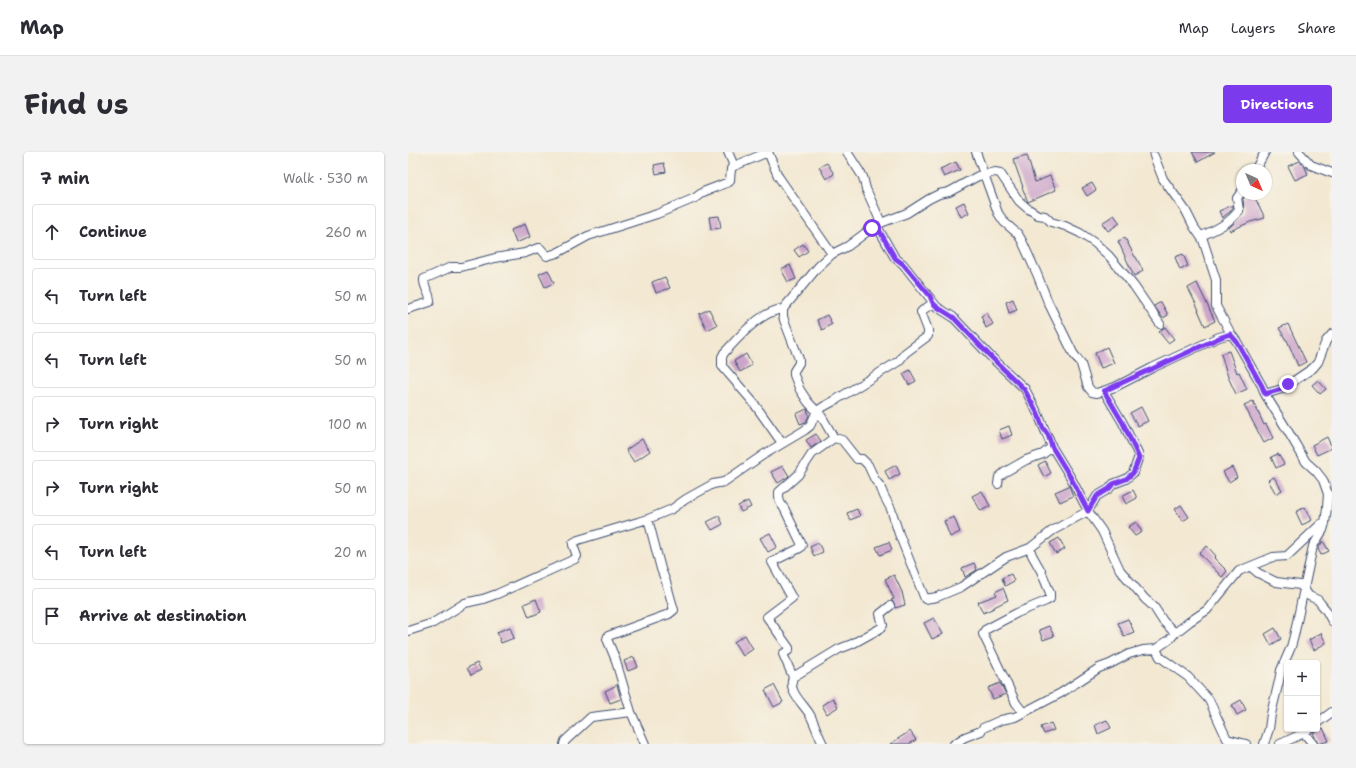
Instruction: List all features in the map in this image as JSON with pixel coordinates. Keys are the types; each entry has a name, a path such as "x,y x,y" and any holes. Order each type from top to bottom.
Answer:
{"street":[{"path":"728,152 734,166"},
{"path":"408,309 430,302 430,298 423,282 424,279 446,269 525,253 538,248 540,248 547,256 557,253 588,236 657,214 695,198 703,192 729,182 730,170 734,166 768,152 778,176 832,254"},
{"path":"847,152 863,177 866,190 879,218 878,228 895,258 903,264 930,296 933,303 953,317 1024,389 1038,414 1052,447 1071,478 1088,511 1102,531 1120,570 1154,607 1163,621 1175,633"},
{"path":"976,152 998,213 1004,222 1018,234 1022,241 1048,302 1071,349 1081,364 1089,389 1092,392 1097,393 1104,391 1230,334"},
{"path":"1258,164 1265,152"},
{"path":"1299,152 1311,165 1332,173"},
{"path":"1154,156 1163,179 1186,211 1203,240 1216,280 1216,306 1230,334 1237,342 1265,394 1306,462 1316,471 1329,489 1325,523 1323,530 1312,546 1291,647 1281,670 1269,729 1264,744"},
{"path":"1104,391 1123,423 1139,458 1133,473 1126,479 1113,484 1109,489 1097,496 1088,511 1052,531 1030,548 1006,557 961,587 937,597 925,599 899,534 892,508 868,465 862,459 857,458 842,440 834,438 825,422 802,396 794,375 799,359 784,320 784,309 814,272 832,254 848,246 878,224 907,213 929,199 939,194 949,192 978,176 985,176 995,172 1000,173 1019,201 1027,208 1038,215 1045,216 1052,222 1080,233 1109,256 1134,286 1160,324"},
{"path":"1201,236 1221,227 1237,213 1239,210 1237,200"},
{"path":"408,631 433,623 465,603 484,599 497,594 575,559 577,556 573,543 578,540 648,519 672,509 686,499 713,484 724,482 782,443 806,430 810,426 817,412 899,361 913,346 927,337 929,332 922,311 933,303"},
{"path":"782,443 753,402 722,366 721,362 724,353 756,322 778,310 784,309"},
{"path":"1265,394 1282,389 1313,368 1318,362 1326,341 1332,334"},
{"path":"823,744 811,716 800,704 795,695 792,680 793,677 783,654 789,650 789,648 767,617 792,598 772,562 802,546 784,508 780,504 780,492 798,476 812,454 834,438"},
{"path":"998,484 999,477 1005,472 1026,460 1038,457 1052,447"},
{"path":"645,744 631,712 607,637 669,614 674,610 661,569 648,519"},
{"path":"954,744 996,722 1015,717 1061,693 1099,668 1106,666 1128,654 1143,650 1156,649 1189,622 1207,610 1239,571 1273,557 1286,556 1321,524 1325,523"},
{"path":"1023,712 1016,703 983,634 985,630 1017,613 1050,599 1050,593 1041,571 1032,556 1030,548"},
{"path":"1251,567 1258,573 1276,582 1296,584 1304,589 1309,596 1318,600 1332,621"},
{"path":"793,677 839,649 881,629 883,625 880,614 890,606"},
{"path":"1156,649 1160,657 1188,677 1209,700 1227,739 1246,744"},
{"path":"564,744 565,741 591,717 631,712"},
{"path":"1320,721 1332,712"},
{"path":"1280,744 1305,732"},
{"path":"1307,732 1313,744"}],"building":[{"path":"1192,152 1215,152 1198,162"},
{"path":"1027,155 1035,182 1050,176 1056,190 1028,202 1013,159"},
{"path":"1300,161 1304,165 1308,174 1295,180 1288,166"},
{"path":"956,162 960,170 944,177 940,169"},
{"path":"664,163 666,172 656,174 654,165"},
{"path":"827,163 834,174 826,179 819,167"},
{"path":"1092,183 1096,190 1087,196 1082,188"},
{"path":"1243,200 1256,200 1265,218 1250,222 1230,231 1229,228 1243,213"},
{"path":"964,202 969,213 961,217 956,206"},
{"path":"1233,205 1231,211 1222,218 1219,211"},
{"path":"1114,215 1120,223 1108,231 1102,223"},
{"path":"719,216 721,228 711,229 709,217"},
{"path":"525,224 530,237 516,243 511,230"},
{"path":"1125,238 1143,271 1134,276 1118,241"},
{"path":"803,244 808,251 799,257 794,250"},
{"path":"1183,254 1188,266 1180,270 1175,257"},
{"path":"790,265 796,279 788,282 781,269"},
{"path":"548,270 554,283 545,287 539,274"},
{"path":"665,277 670,288 656,293 652,282"},
{"path":"1197,283 1215,321 1205,326 1188,288"},
{"path":"1013,299 1017,310 1009,313 1006,302"},
{"path":"1161,302 1168,315 1163,318 1154,306"},
{"path":"709,309 717,325 707,330 699,314"},
{"path":"987,313 993,324 986,328 981,316"},
{"path":"827,315 832,324 822,330 817,320"},
{"path":"1288,324 1306,362 1298,366 1287,340 1279,328"},
{"path":"1165,327 1174,339 1168,343 1159,332"},
{"path":"1107,347 1114,363 1101,368 1095,353"},
{"path":"1229,351 1237,373 1239,372 1247,389 1236,394 1228,377 1221,354"},
{"path":"746,354 752,365 740,372 734,361"},
{"path":"910,370 916,381 909,385 903,374"},
{"path":"1318,380 1326,389 1320,394 1312,385"},
{"path":"1253,401 1264,425 1266,424 1273,438 1264,443 1244,405"},
{"path":"1141,407 1148,421 1138,426 1130,413"},
{"path":"807,409 809,415 806,422 800,424 796,414"},
{"path":"1009,426 1012,435 1002,439 999,430"},
{"path":"816,434 821,441 811,448 806,440"},
{"path":"1327,437 1332,448 1317,455 1312,445"},
{"path":"642,439 650,451 634,462 626,450"},
{"path":"1278,454 1284,464 1276,468 1271,457"},
{"path":"1045,461 1051,473 1044,477 1038,465"},
{"path":"896,465 900,474 889,480 885,471"},
{"path":"783,466 789,476 778,483 771,472"},
{"path":"1232,467 1237,477 1229,482 1223,472"},
{"path":"1274,477 1282,490 1276,494 1268,480"},
{"path":"1069,486 1073,496 1060,502 1055,492"},
{"path":"1133,490 1137,498 1126,504 1122,496"},
{"path":"982,491 990,506 981,511 972,496"},
{"path":"748,501 751,507 741,512 738,506"},
{"path":"1181,505 1189,517 1183,521 1175,509"},
{"path":"1305,507 1312,520 1302,525 1296,512"},
{"path":"857,509 860,516 850,520 847,513"},
{"path":"719,516 723,524 712,530 707,522"},
{"path":"954,517 960,532 950,537 944,521"},
{"path":"1136,522 1142,532 1135,536 1128,527"},
{"path":"770,533 777,547 768,552 760,538"},
{"path":"1059,538 1065,549 1056,554 1050,543"},
{"path":"1323,541 1329,551 1321,555 1318,549"},
{"path":"889,542 892,550 880,555 876,547"},
{"path":"818,543 823,552 814,556 810,547"},
{"path":"1207,546 1216,556 1214,558 1227,571 1222,577 1199,553"},
{"path":"974,563 977,570 965,577 962,568"},
{"path":"1011,574 1014,581 1005,586 1002,578"},
{"path":"894,575 902,592 905,605 895,608 894,603 891,600 894,599 885,579"},
{"path":"1003,588 1008,600 983,613 978,602 997,595 995,592"},
{"path":"536,599 541,612 529,617 524,604"},
{"path":"934,618 943,634 932,639 924,623"},
{"path":"1128,619 1134,632 1124,636 1118,623"},
{"path":"1049,626 1054,636 1043,640 1039,630"},
{"path":"510,627 514,638 501,643 497,632"},
{"path":"1275,628 1281,639 1271,645 1265,634"},
{"path":"1321,633 1326,643 1314,650 1309,640"},
{"path":"745,635 753,649 743,656 734,642"},
{"path":"634,657 638,667 628,671 624,661"},
{"path":"477,663 481,670 471,675 467,668"},
{"path":"1000,683 1006,694 993,699 988,688"},
{"path":"617,685 621,699 610,703 605,691"},
{"path":"774,685 783,702 774,707 765,690"},
{"path":"833,698 838,707 827,714 822,705"},
{"path":"1241,700 1246,710 1237,715 1232,705"},
{"path":"1107,720 1111,728 1098,734 1095,725"},
{"path":"1051,723 1054,730 1044,734 1041,727"},
{"path":"1323,728 1329,741 1318,744 1313,733 1320,732 1320,730"},
{"path":"910,731 916,740 909,744 890,744"}],"route":[{"path":"872,228 878,224 878,228 895,258 903,264 920,286 925,290 933,303 953,317 1024,389 1038,414 1052,447 1071,478 1088,511 1097,496 1109,489 1113,484 1126,479 1133,473 1139,458 1123,423 1104,391 1230,334 1236,339 1265,394 1282,389 1288,384"}]}
